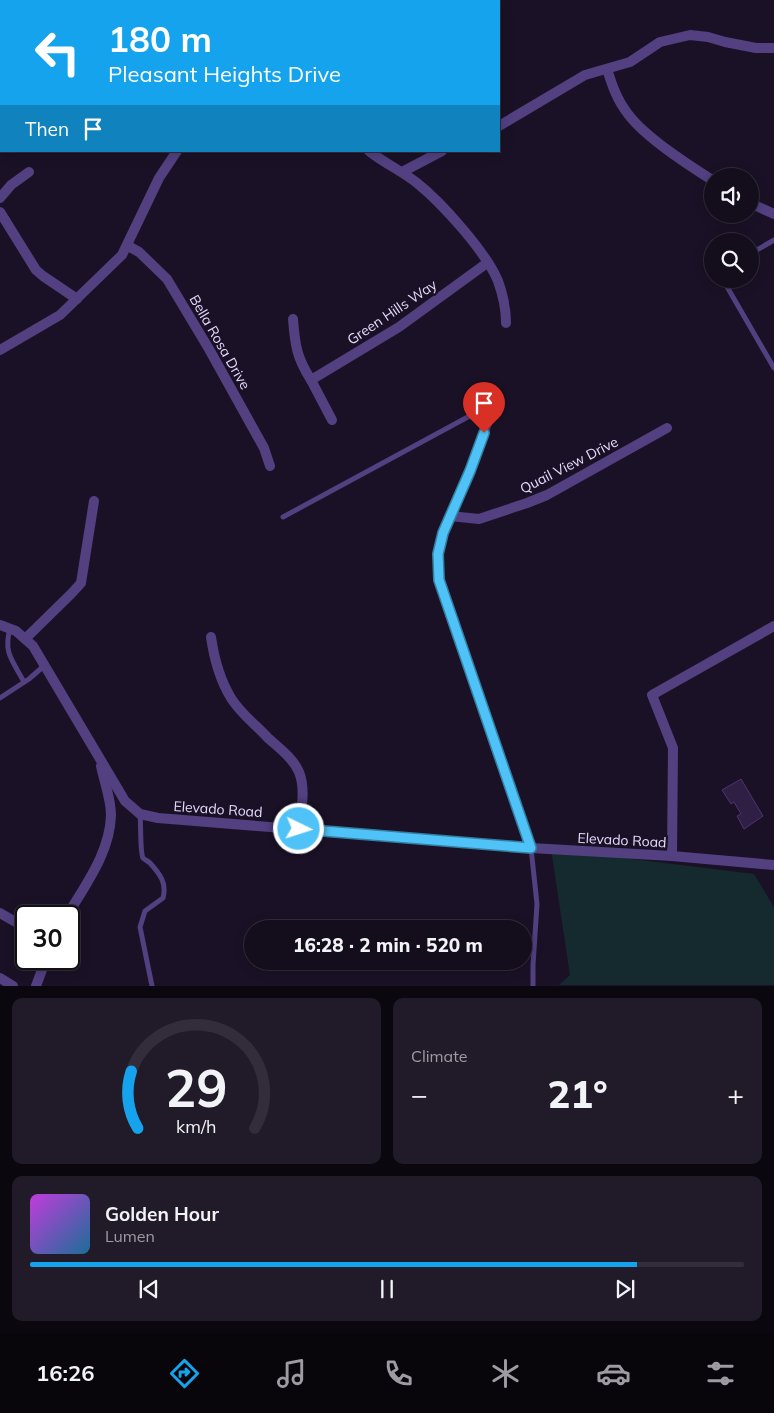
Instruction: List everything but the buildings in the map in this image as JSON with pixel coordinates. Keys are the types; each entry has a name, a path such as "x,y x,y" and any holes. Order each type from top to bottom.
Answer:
{"street":[{"path":"500,125 585,75 630,62 660,42 690,35 708,37 756,48 774,48"},
{"path":"607,68 614,91 627,113 638,126 704,175"},
{"path":"0,350 60,315 122,255 160,178 176,152"},
{"path":"371,152 418,184 446,209 480,251 497,280 506,309 506,323"},
{"path":"402,172 440,152"},
{"path":"0,198 28,172"},
{"path":"759,207 774,214"},
{"path":"0,212 36,270 77,299"},
{"name":"Bella Rosa Drive","path":"128,246 139,252 167,279 209,349 264,448 270,466"},
{"name":"Green Hills Way","path":"311,380 399,327 487,263"},
{"path":"293,319 294,341 300,361 332,420"},
{"path":"487,423 478,450 443,533 438,554 439,580 531,848"},
{"name":"Quail View Drive","path":"450,516 479,518 547,495 667,428"},
{"path":"26,638 81,583 94,501"},
{"path":"672,856 673,748 652,694 774,626"},
{"path":"5,627 26,638 33,646 125,801 140,814"},
{"path":"211,637 221,676 232,699 243,713 291,760 299,772 303,787 299,829"},
{"path":"73,905 102,855 109,837 111,813 100,757"},
{"name":"Elevado Road","path":"140,814 158,818 531,848 672,856 774,865"},
{"path":"0,913 15,922"},
{"path":"36,986 42,970"},
{"path":"0,978 13,986"}],"lane":[{"path":"759,249 774,240"},
{"path":"728,288 774,368"},
{"path":"283,517 477,412 486,417 487,423"},
{"path":"5,627 8,652 24,682"},
{"path":"0,698 45,665"},
{"path":"140,814 142,840 140,848 144,858 163,881 166,888 163,898 145,911 140,928 152,986"},
{"path":"531,848 537,904 533,986"}],"green space":[{"path":"551,849 754,874 774,907 774,985 559,985 570,975"}],"route":[{"path":"299,829 531,848 439,580 438,554 443,533 484,433"}]}
